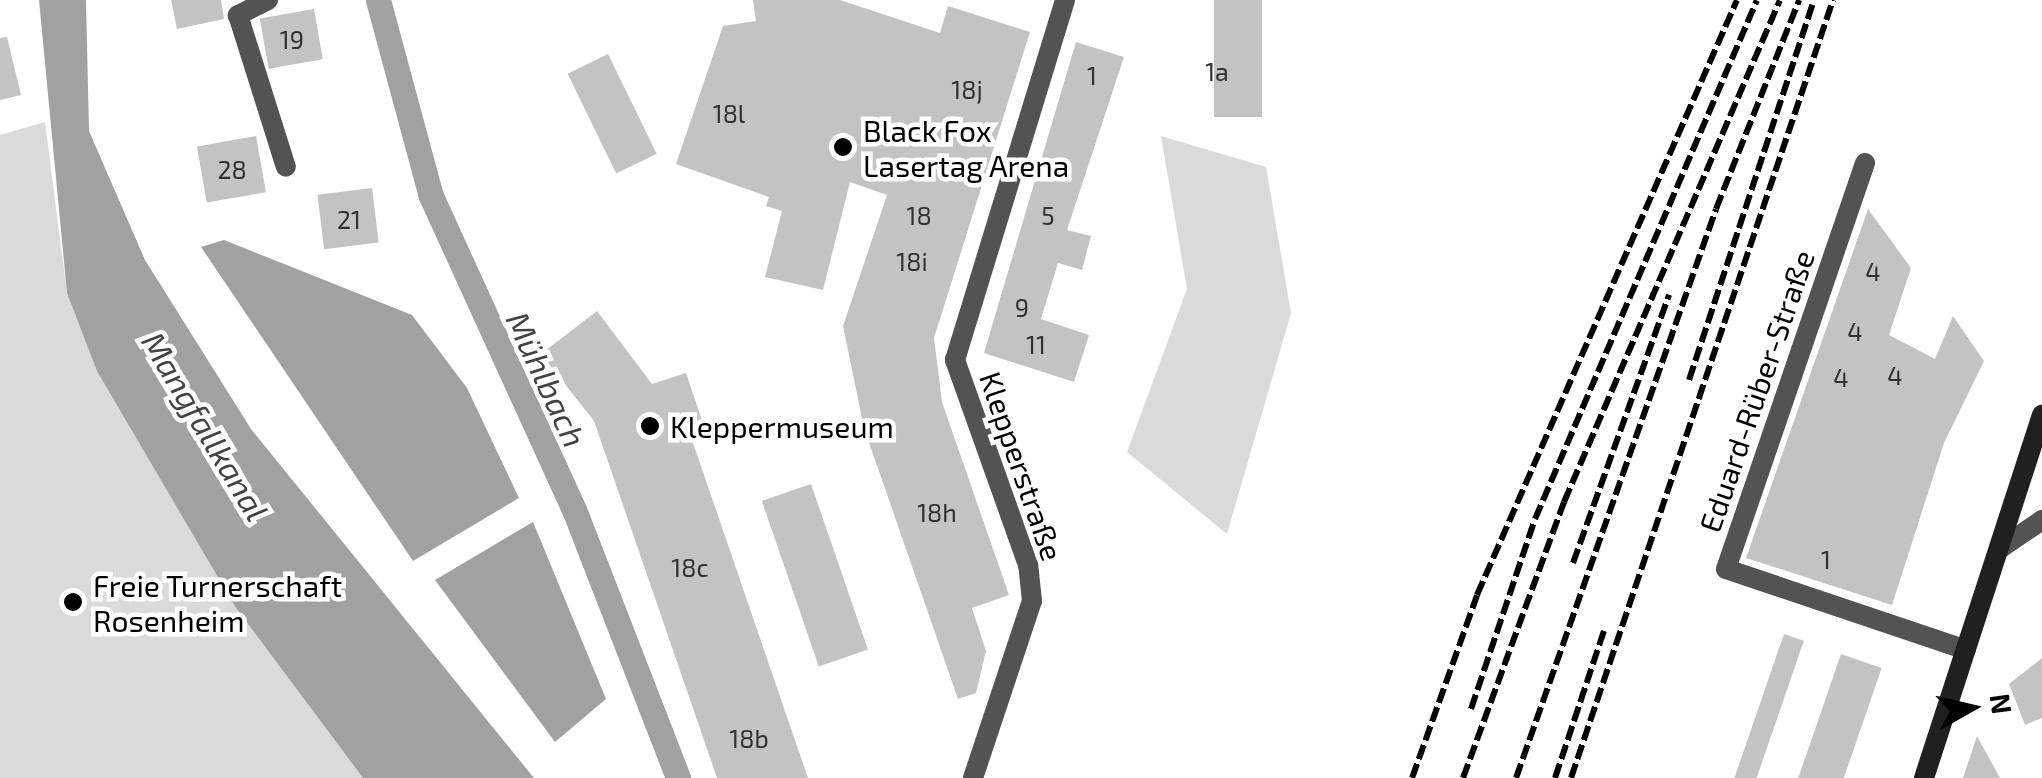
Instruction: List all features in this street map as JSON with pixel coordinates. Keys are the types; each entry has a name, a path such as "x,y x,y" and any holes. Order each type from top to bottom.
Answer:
{"main road":[{"path":"1924,778 2042,419"}],"street":[{"path":"268,0 236,8 286,167"},
{"name":"Klepperstraße","path":"974,778 1032,600 1028,565 955,360 1065,0"},
{"name":"Eduard-Rüber-Straße","path":"1865,163 1726,569 1966,650"},
{"path":"2001,548 2042,520"}],"shaded area":[{"path":"45,122 67,293 236,608 363,778 0,778 0,135"},
{"path":"1161,136 1266,167 1291,313 1227,534 1127,452 1187,289"}],"water":[{"name":"Mangfallkanal","path":"39,0 86,0 89,131 145,260 251,429 534,778 363,778 236,608 97,371 67,293"},
{"path":"224,240 412,315 467,388 519,498 413,561 201,247"},
{"path":"533,522 606,699 555,742 435,580"}],"building":[{"path":"171,0 221,0 224,19 177,29"},
{"path":"753,0 840,0 940,33 948,6 1030,32 934,338 942,402 1009,595 972,608 986,651 976,693 958,699 864,428 843,326 887,195 850,182 823,290 765,277 782,211 766,206 769,197 676,164 723,26 756,21"},
{"path":"1214,0 1262,0 1262,117 1214,117"},
{"path":"314,9 323,59 269,69 260,19"},
{"path":"7,37 21,95 0,100 0,38"},
{"path":"1076,42 1124,57 1067,230 1091,236 1082,270 1058,263 1041,319 1089,335 1074,382 984,353"},
{"path":"608,54 657,154 616,173 568,74"},
{"path":"256,136 266,192 207,203 197,146"},
{"path":"372,188 379,243 324,249 317,195"},
{"path":"1868,209 1911,268 1889,335 1935,359 1953,316 1984,361 1944,443 1892,605 1746,558"},
{"path":"597,311 652,384 686,373 706,432 691,437 808,778 717,778 594,421 541,354"},
{"path":"811,484 868,649 819,666 762,501"},
{"path":"1784,634 1804,641 1757,778 1735,778"},
{"path":"1841,654 1882,668 1844,778 1798,778"},
{"path":"2042,658 2042,718 2025,725 2009,684"},
{"path":"1977,736 2000,778 1963,778"}],"waterway":[{"name":"Mühlbach","path":"378,0 431,196 575,512 678,778"}],"railway":[{"path":"1412,778 1477,595 1737,0"},
{"path":"1471,709 1535,519 1757,0"},
{"path":"1463,778 1564,502 1780,0"},
{"path":"1516,778 1716,209 1799,0"},
{"path":"1571,778 1833,0"},
{"path":"1689,380 1812,5"},
{"path":"1573,563 1669,295"},
{"path":"1555,778 1604,631"}],"place":[{"name":"Black Fox Lasertag Arena","path":"843,147"},
{"name":"Kleppermuseum","path":"650,426"},
{"name":"Freie Turnerschaft Rosenheim","path":"73,602"}]}
